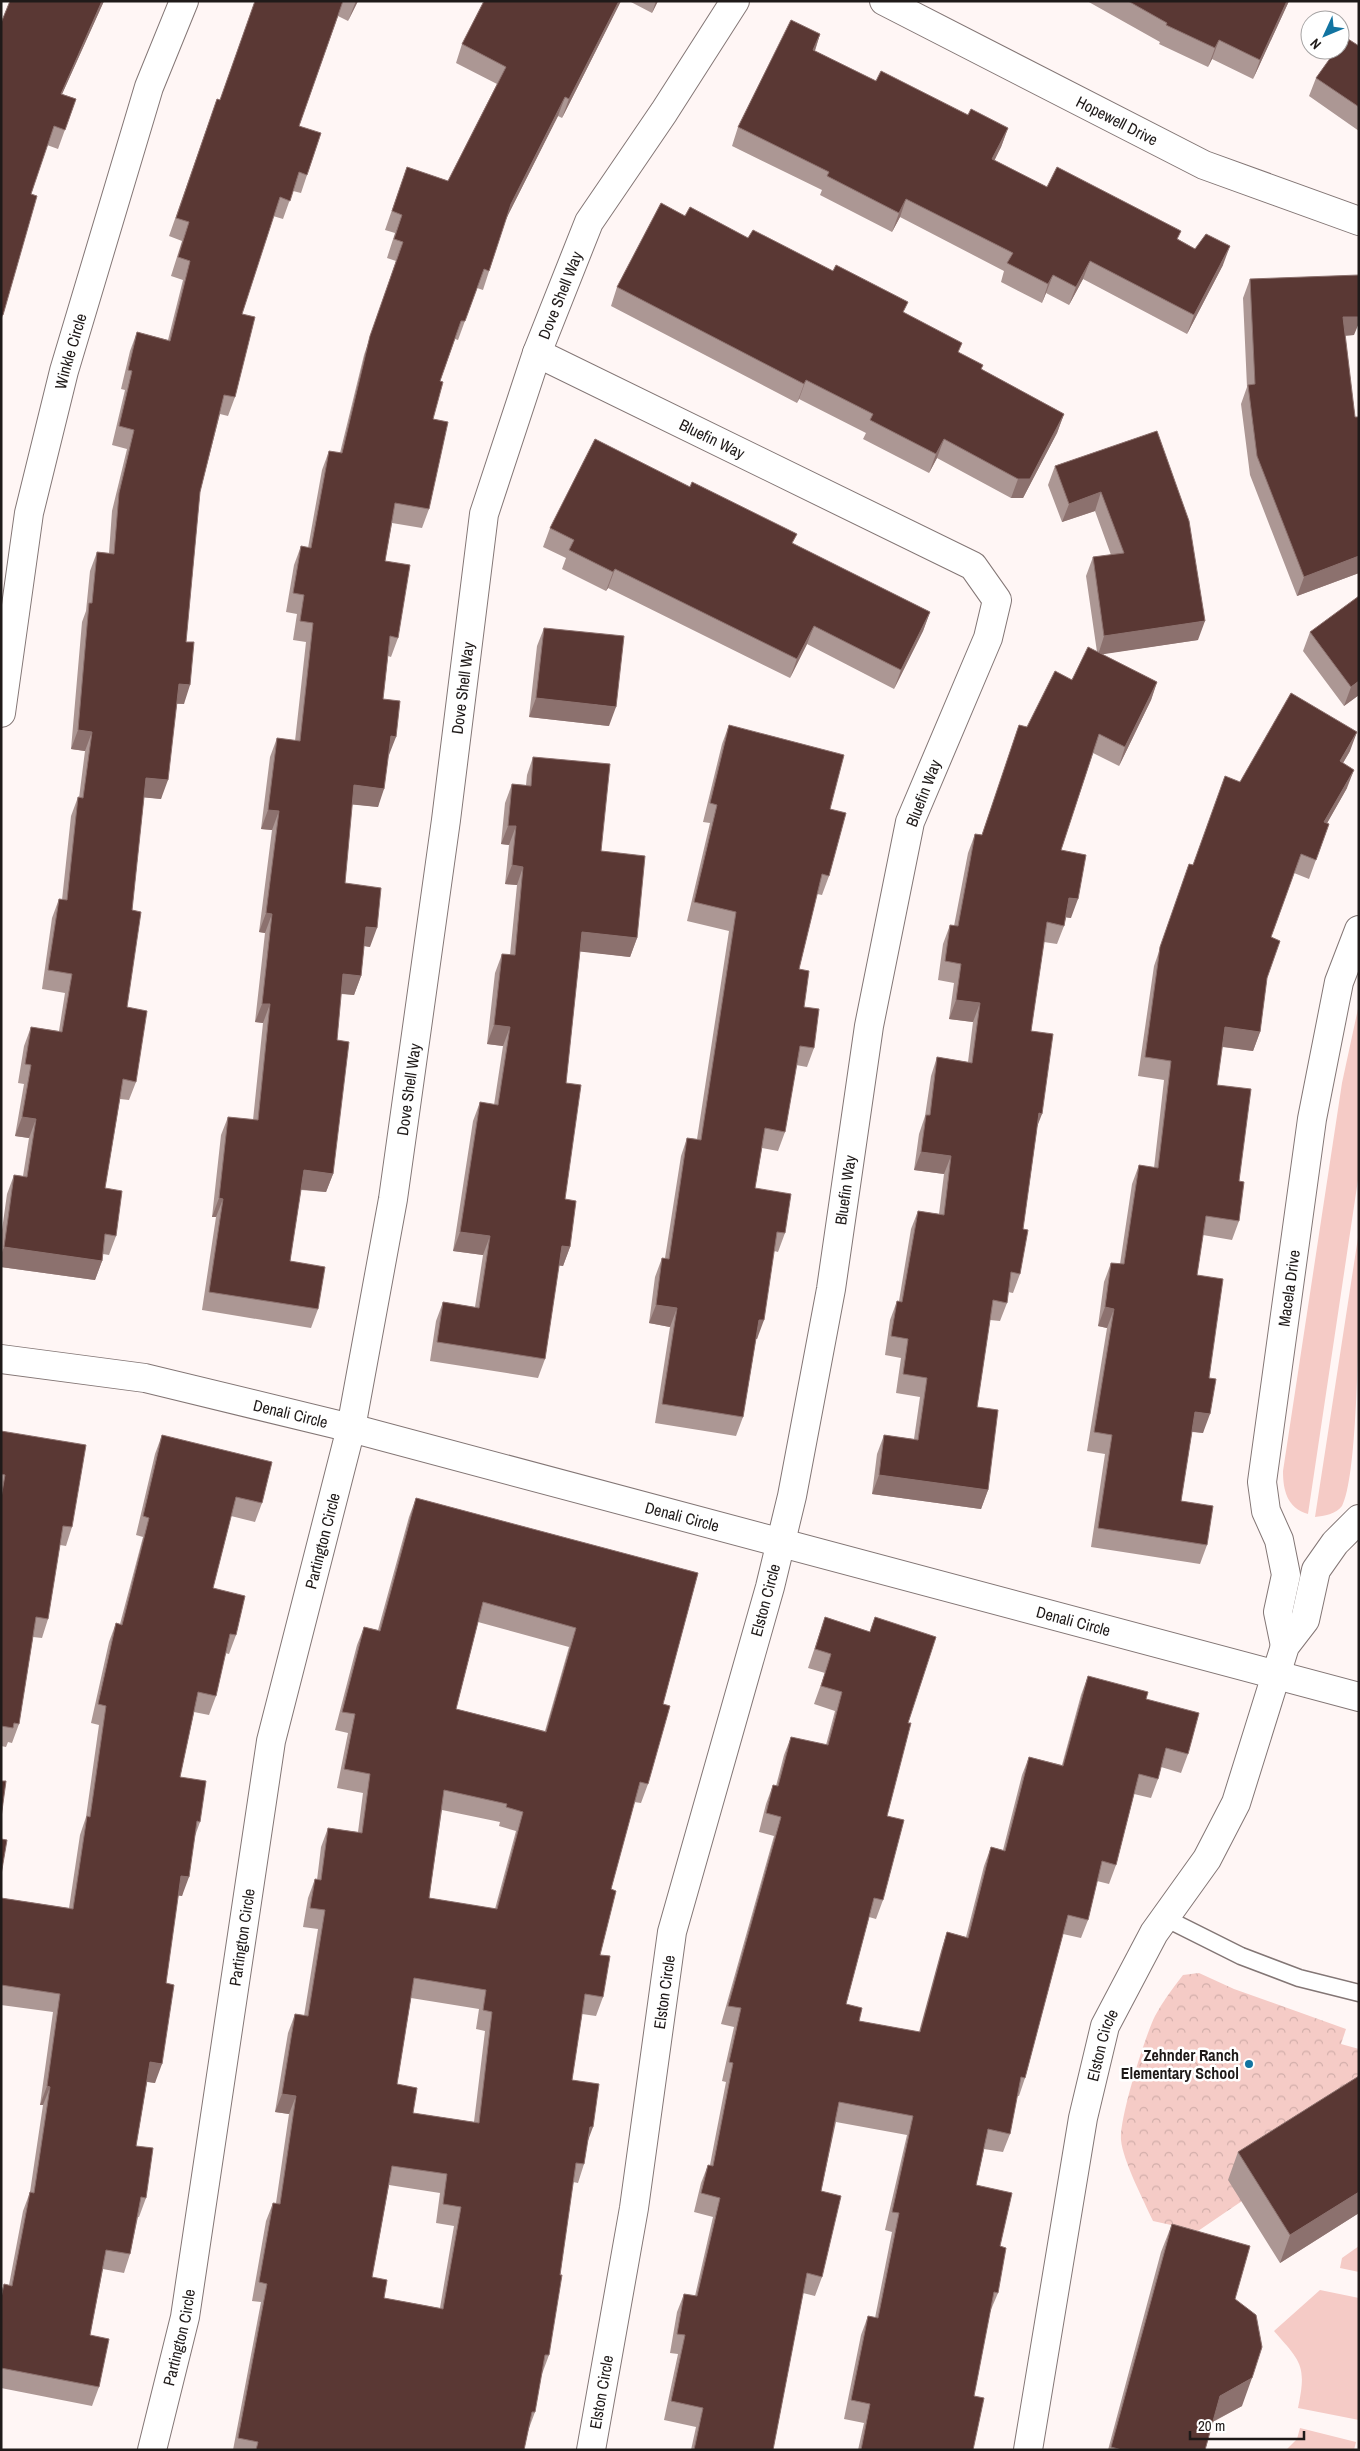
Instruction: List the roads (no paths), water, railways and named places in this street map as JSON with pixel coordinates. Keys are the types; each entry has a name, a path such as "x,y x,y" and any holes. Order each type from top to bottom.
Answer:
{"street":[{"name":"Winkle Circle","path":"1,712 29,513 64,371 149,87 184,1"},
{"name":"Dove Shell Way","path":"351,1428 393,1199 446,820 484,514 537,352 589,222 664,112 735,1"},
{"name":"Hopewell Drive","path":"884,1 1204,165 1359,221"},
{"name":"Bluefin Way","path":"537,352 973,566 997,600 988,638 910,822 869,1026 830,1289 792,1496 780,1543"},
{"name":"Macela Drive","path":"1285,1646 1278,1612 1286,1575 1279,1540 1266,1511 1262,1482 1312,1119 1339,982 1359,930"},
{"name":"Denali Circle","path":"1,1359 145,1378 351,1428 1359,1697"},
{"name":"Partington Circle","path":"152,2450 185,2317 271,1741 351,1428"},
{"name":"Macela Drive","path":"1276,1675 1285,1646 1305,1620 1316,1570 1335,1543 1359,1519"},
{"name":"Elston Circle","path":"591,2450 634,2208 672,1932 770,1587 780,1543"},
{"name":"Elston Circle","path":"1028,2450 1084,2118 1106,2026 1154,1932 1207,1859 1236,1803 1276,1675"}],"lane":[{"path":"1165,1918 1241,1956 1299,1978 1359,1993"}],"place":[{"name":"Zehnder Ranch Elementary School","path":"1249,2064"}]}
